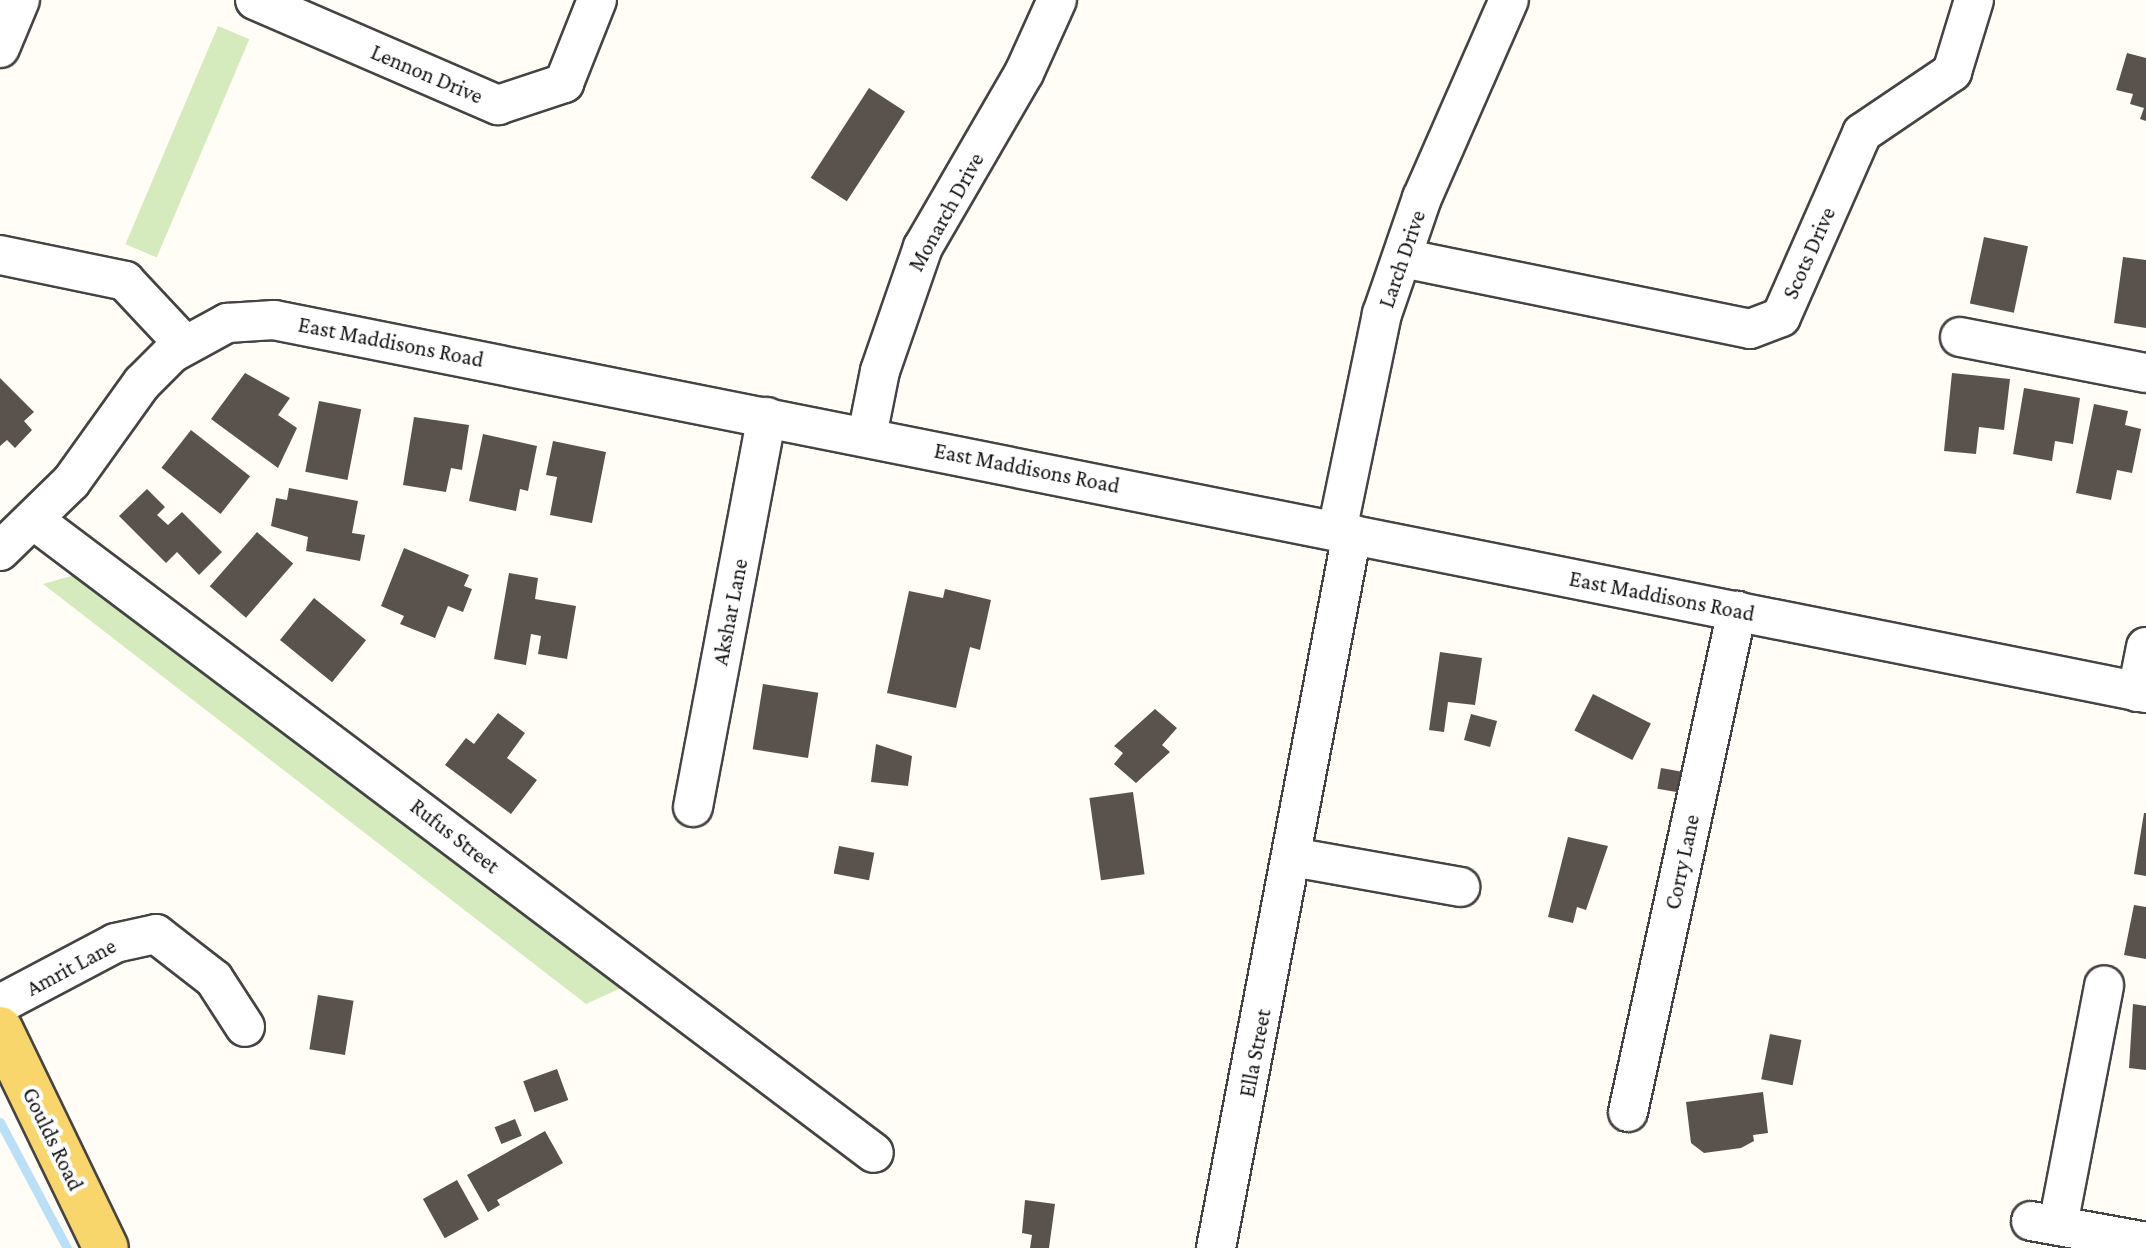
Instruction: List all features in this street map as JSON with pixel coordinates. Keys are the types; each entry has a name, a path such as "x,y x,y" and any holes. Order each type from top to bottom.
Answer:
{"main road":[{"name":"Goulds Road","path":"0,1029 106,1248"}],"street":[{"path":"0,48 20,0"},
{"name":"Lennon Drive","path":"255,0 498,105 564,83 597,0"},
{"name":"Monarch Drive","path":"867,436 880,371 923,247 1024,73 1057,0"},
{"name":"Larch Drive","path":"1345,532 1382,314 1402,258 1509,0"},
{"name":"Scots Drive","path":"1402,258 1750,329 1781,317 1862,133 1952,72 1974,0"},
{"path":"0,255 125,281 184,344"},
{"name":"East Maddisons Road","path":"0,551 35,521 89,461 142,383 184,344 227,323 274,320 2142,692"},
{"path":"1960,337 2146,373"},
{"name":"Akshar Lane","path":"693,807 767,417"},
{"name":"Rufus Street","path":"35,521 874,1153"},
{"name":"Ella Street","path":"1216,1248 1292,857 1345,532"},
{"name":"Corry Lane","path":"1628,1112 1737,611"},
{"path":"2142,692 2146,647"},
{"path":"1292,857 1460,887"},
{"name":"Amrit Lane","path":"0,1004 115,943 156,934 214,979 245,1027"},
{"path":"2104,985 2044,1223 2146,1242"}],"green space":[{"path":"218,26 249,39 157,257 125,244"},
{"path":"89,571 630,984 586,1004 43,584"}],"building":[{"path":"2127,53 2146,58 2146,121 2140,119 2144,108 2130,104 2133,94 2116,90"},
{"path":"869,88 905,111 847,201 811,178"},
{"path":"1984,237 2028,246 2014,313 1970,304"},
{"path":"2123,257 2146,260 2146,328 2114,323"},
{"path":"245,373 290,398 278,415 297,428 278,468 211,419"},
{"path":"1952,373 2010,379 2004,430 1979,427 1976,454 1944,451"},
{"path":"0,378 34,412 24,421 32,430 15,448 7,440 0,446"},
{"path":"2024,388 2080,398 2073,444 2055,441 2052,461 2013,454"},
{"path":"319,401 361,409 347,480 305,472"},
{"path":"2094,404 2128,411 2125,425 2141,429 2132,473 2117,470 2111,500 2076,493"},
{"path":"414,417 469,425 462,470 451,468 446,492 403,485"},
{"path":"191,430 250,476 221,514 161,468"},
{"path":"483,434 537,446 528,491 520,489 516,511 469,501"},
{"path":"553,441 606,452 592,523 550,515 557,477 546,475"},
{"path":"289,488 358,501 352,533 365,535 360,561 306,551 308,537 271,526 276,498 287,500"},
{"path":"147,489 165,507 157,515 168,525 182,512 222,552 199,575 177,552 166,563 119,516"},
{"path":"257,532 293,563 246,618 210,586"},
{"path":"404,548 469,575 464,586 472,589 463,612 448,606 435,638 400,624 404,616 381,606"},
{"path":"509,573 538,578 535,599 576,606 567,659 538,654 541,636 531,634 526,665 494,659"},
{"path":"945,589 991,600 980,650 970,647 956,708 887,693 909,591 943,598"},
{"path":"314,598 366,640 332,682 280,640"},
{"path":"1440,652 1482,658 1475,705 1448,702 1444,732 1429,730"},
{"path":"763,684 818,693 808,758 753,749"},
{"path":"1593,694 1651,724 1632,760 1574,731"},
{"path":"1155,709 1177,728 1162,745 1170,752 1136,783 1114,764 1123,753 1114,746"},
{"path":"498,713 525,733 507,758 537,780 511,814 445,765 466,738 474,744"},
{"path":"1471,714 1497,721 1490,747 1464,740"},
{"path":"876,744 912,756 908,786 871,782"},
{"path":"1661,768 1688,773 1684,793 1657,789"},
{"path":"1133,792 1145,874 1101,880 1089,798"},
{"path":"2146,813 2146,876 2134,874"},
{"path":"1568,837 1608,846 1586,910 1577,907 1573,923 1548,917"},
{"path":"839,846 874,853 869,880 834,873"},
{"path":"2134,905 2146,907 2146,959 2124,955"},
{"path":"318,995 354,1001 345,1055 309,1049"},
{"path":"2133,1004 2146,1006 2146,1070 2129,1068"},
{"path":"1770,1034 1801,1040 1793,1085 1761,1079"},
{"path":"557,1069 568,1100 534,1112 523,1081"},
{"path":"1763,1092 1768,1133 1753,1135 1754,1141 1741,1148 1704,1153 1691,1143 1686,1102"},
{"path":"515,1119 522,1136 501,1144 495,1127"},
{"path":"545,1131 563,1163 497,1200 500,1205 488,1212 467,1175"},
{"path":"457,1180 479,1219 445,1238 423,1199"},
{"path":"1025,1200 1055,1204 1049,1248 1030,1248 1032,1235 1022,1233"}],"waterway":[{"path":"0,1122 67,1248"}]}
